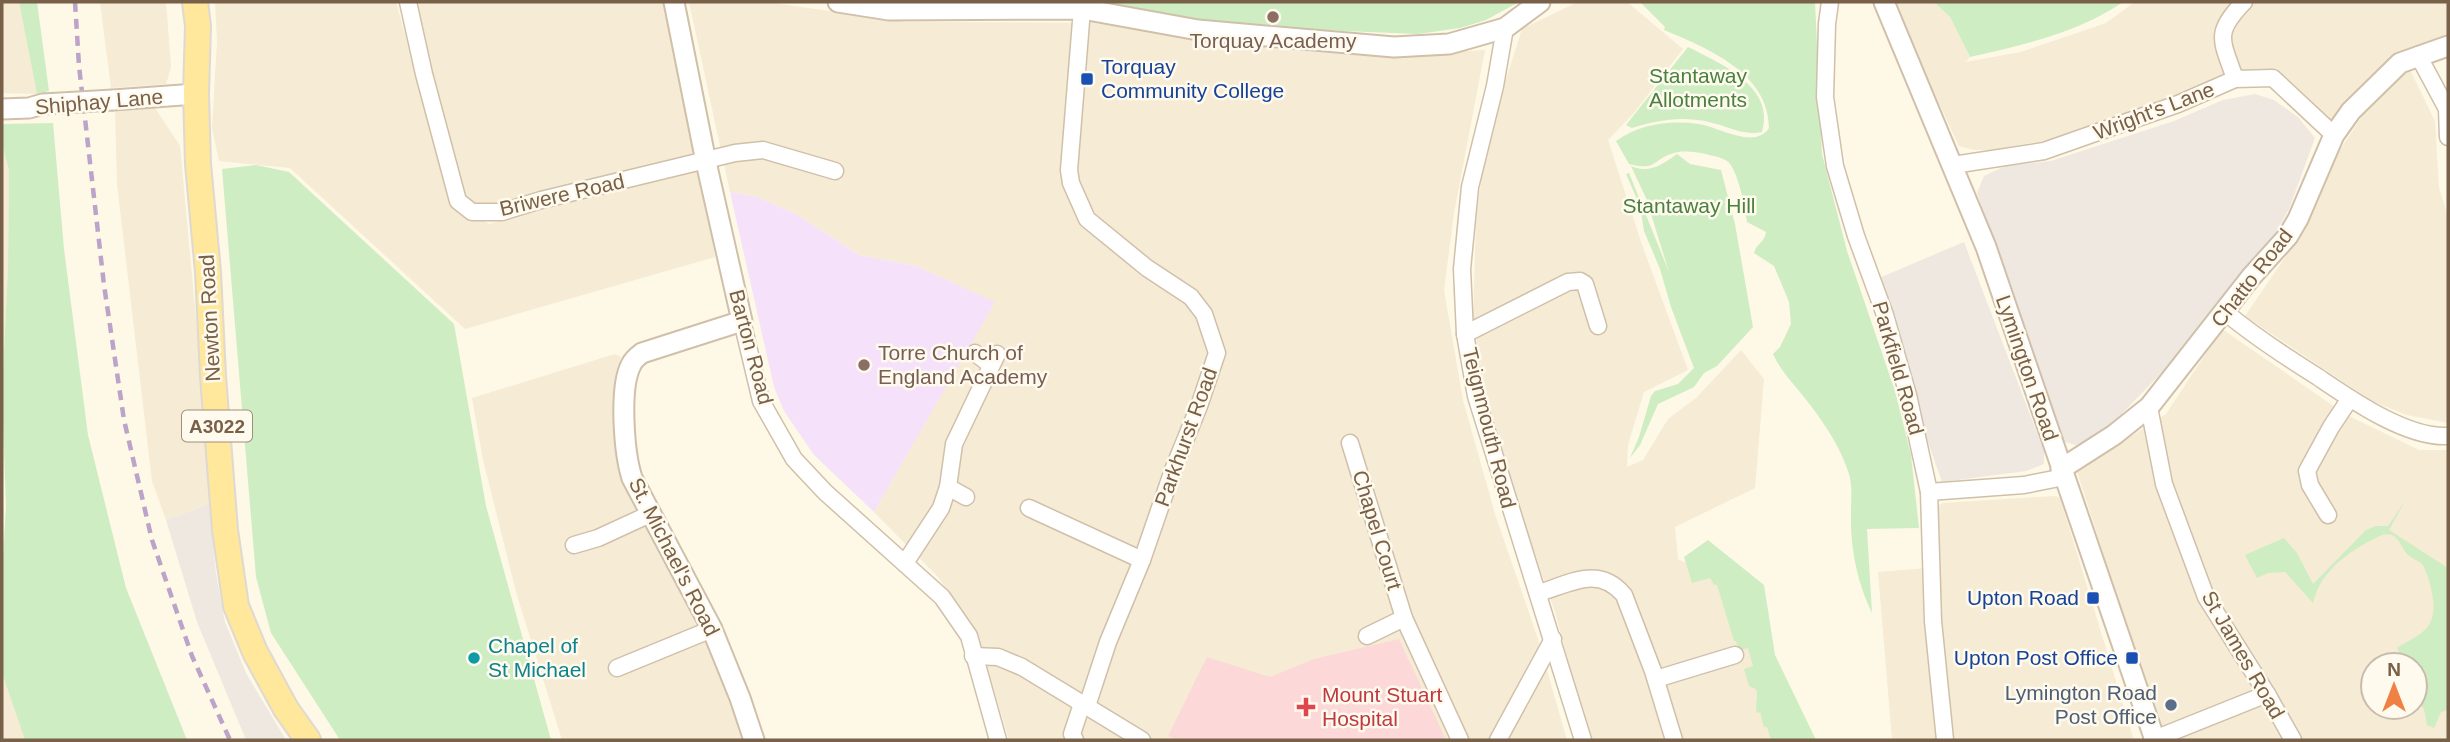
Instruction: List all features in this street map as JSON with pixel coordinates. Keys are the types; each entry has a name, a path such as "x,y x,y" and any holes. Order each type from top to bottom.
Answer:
{"main road":[{"name":"Newton Road","path":"195,2 198,26 198,164 225,530 236,606 255,652 286,709 308,740"}],"street":[{"name":"Briwere Road","path":"408,2 458,201 472,212 502,212 735,153 763,150 835,171"},
{"name":"Barton Road","path":"674,2 706,162 761,401 794,459 825,492 942,597 969,636 998,740"},
{"path":"838,2 889,10 1082,9 1198,30 1394,47 1449,44 1505,28 1540,2"},
{"name":"Parkfield Road","path":"1830,2 1825,97 1835,166 1905,382 1929,492 1933,621 1945,740"},
{"name":"Lymington Road","path":"1884,2 1986,247 2132,668 2154,740"},
{"path":"2235,79 2222,40 2226,20 2244,2"},
{"name":"Parkhurst Road","path":"1075,740 1072,734 1142,560 1217,353 1204,314 1191,297 1147,268 1087,219 1071,183 1069,170 1082,9"},
{"name":"Teignmouth Road","path":"1505,28 1495,86 1470,187 1462,269 1465,334 1476,396 1583,740"},
{"name":"Chatto Road","path":"2063,473 2149,407 2251,277 2288,236 2334,135 2351,111 2400,63 2448,46"},
{"path":"2418,55 2447,108 2448,137"},
{"name":"Wright's Lane","path":"1953,165 2044,151 2166,108 2235,79 2273,78 2334,135"},
{"name":"Shiphay Lane","path":"2,109 196,93"},
{"path":"1465,334 1568,282 1576,281 1585,284 1598,326"},
{"path":"2225,312 2248,331 2349,400 2373,413 2434,436 2448,436"},
{"name":"St. Michael's Road","path":"742,321 642,353 631,363 625,385 627,463 650,514 712,629 754,740"},
{"path":"905,563 941,509 948,487 954,444 994,359 975,353"},
{"path":"2328,515 2310,485 2307,471 2349,400"},
{"name":"St James Road","path":"2149,407 2164,484 2206,597 2267,694 2292,740"},
{"name":"Chapel Court","path":"1350,443 1404,618 1460,740"},
{"path":"1929,492 2024,485 2063,473"},
{"path":"948,487 966,496"},
{"path":"1029,508 1058,530 1142,560"},
{"path":"574,545 598,538 650,514"},
{"path":"1539,593 1592,577 1604,578 1616,585 1624,595 1656,679 1674,740"},
{"name":"Chapel Court","path":"1367,636 1404,618"},
{"path":"617,668 712,629"},
{"path":"1498,740 1553,639"},
{"path":"1656,679 1735,654"},
{"path":"973,656 998,657 1022,667 1142,740"},
{"path":"2154,740 2267,694"}],"shaded area":[{"path":"2,2 19,2 37,94 2,93"},
{"path":"100,2 166,2 171,67 166,84 111,88"},
{"path":"215,2 396,2 452,202 489,224 585,196 701,170 715,257 465,329 290,168 219,161 212,128 217,42"},
{"path":"408,2 674,2 706,162 502,212 458,201"},
{"path":"689,2 767,2 905,22 1093,23 1175,36 1383,56 1485,50 1454,213 1444,290 1463,400 1495,514 1538,639 1567,740 1009,740 979,639 939,578 874,512 994,302 916,266 859,255 796,214 757,197 730,192"},
{"path":"1578,2 1627,2 1683,49 1633,114 1608,140 1641,242 1688,370 1644,392 1628,445 1627,467 1643,460 1668,419 1696,398 1741,350 1764,379 1755,488 1675,527 1678,559 1705,573 1731,568 1788,740 1589,740 1555,612 1492,428 1473,321 1476,220 1486,142 1522,29"},
{"path":"1894,2 1934,2 1950,17 1970,57 1966,62 2021,52 2106,23 2135,2 2448,2 2448,46 2418,55 2334,135 2274,78 2235,79 2067,137 1990,150 1974,150 1959,146 1898,16"},
{"path":"2409,68 2435,121 2439,188 2448,216 2448,423 2407,415 2372,401 2245,316 2299,237 2340,150 2366,110"},
{"path":"2255,94 2274,100 2298,117 2315,138 2289,209 2271,241 2248,270 2169,365 2112,424 2093,440 2076,445 2061,441 1977,193 1984,176 2005,166 2051,161 2174,121 2223,100"},
{"path":"155,108 180,146 209,459 209,504 166,520 152,481 117,184 115,110"},
{"path":"2,144 9,170 2,393"},
{"name":"Torre Church of England Academy","path":"730,192 757,197 796,214 859,255 916,266 995,302 874,512 814,455 784,411 774,387"},
{"path":"1964,242 2044,451 2044,464 2026,471 1942,482 1872,281"},
{"path":"2222,329 2345,414 2419,450 2448,450 2448,740 2168,740 2115,591 2077,471 2166,414"},
{"path":"615,354 621,357 617,388 625,480 637,511 709,643 745,740 562,740 516,592 483,460 472,398"},
{"path":"2055,496 2060,498 2134,740 1892,740 1878,572 1940,567 1937,506 1943,503"},
{"path":"209,504 216,574 225,622 246,673 286,740 246,740 197,622 166,520"},
{"name":"Mount Stuart Hospital","path":"1399,639 1446,740 1177,740 1168,736 1207,657 1270,677 1314,659"},
{"path":"2,667 3,676 25,740 2,740"}],"green space":[{"path":"19,2 37,2 49,91 37,94"},
{"name":"Torquay Academy","path":"1082,2 1519,2 1486,20 1460,28 1418,34 1222,26"},
{"path":"1640,2 1815,2 1822,154 1847,251 1895,391 1911,455 1919,528 1867,529 1872,613 1858,577 1853,551 1848,471 1827,429 1773,354 1780,347 1791,324 1789,302 1774,266 1754,253 1766,232 1747,222 1740,189 1731,165 1720,158 1686,151 1674,153 1650,165 1638,166 1629,164 1616,141 1645,127 1677,123 1699,124 1736,135 1755,137 1769,128 1766,109 1759,92 1733,65 1699,45 1664,30 1665,27"},
{"path":"1934,2 2123,2 2069,30 1970,57 1950,17"},
{"name":"Stantaway Allotments","path":"1688,47 1729,69 1753,90 1761,102 1764,116 1762,132 1741,132 1689,119 1660,121 1632,128 1626,125"},
{"path":"53,123 64,249 88,435 126,588 187,740 25,740 3,676 2,577 6,506 2,393 9,170 2,144 2,124"},
{"name":"Stantaway Hill","path":"1677,154 1690,164 1721,170 1735,224 1753,327 1717,366 1704,373 1694,387 1658,404 1640,445 1630,458 1651,396 1655,391 1678,384 1694,368 1644,231 1640,206 1626,174 1629,173 1669,272 1646,198 1631,166 1650,169"},
{"path":"256,165 289,172 454,324 486,506 551,740 340,740 271,633 256,577 222,169"},
{"path":"2405,501 2389,530 2448,568 2448,710 2441,712 2434,728 2427,725 2426,721 2429,721 2429,651 2399,651 2397,648 2425,630 2433,616 2433,598 2423,565 2408,555 2395,537 2382,535 2360,546 2339,562 2323,580 2313,603 2285,572 2268,573 2257,578 2245,555 2284,538 2297,553 2313,584 2366,530 2376,526 2388,526"},
{"path":"1708,540 1764,585 1775,655 1816,740 1771,740 1760,712 1757,713 1756,710 1756,689 1749,686 1744,669 1753,666 1748,648 1739,650 1734,641 1717,585 1714,585 1710,578 1692,583 1684,557"}],"railway":[{"path":"75,2 79,66 104,285 124,420 152,540 192,656 230,740"}],"place":[{"name":"Torquay Academy","path":"1273,17"},
{"name":"Torquay Community College","path":"1087,79"},
{"name":"Torre Church of England Academy","path":"864,365"},
{"name":"Upton Road","path":"2093,598"},
{"name":"Chapel of St Michael","path":"474,658"},
{"name":"Upton Post Office","path":"2132,658"},
{"name":"Lymington Road Post Office","path":"2171,705"},
{"name":"Mount Stuart Hospital","path":"1306,707"}]}
